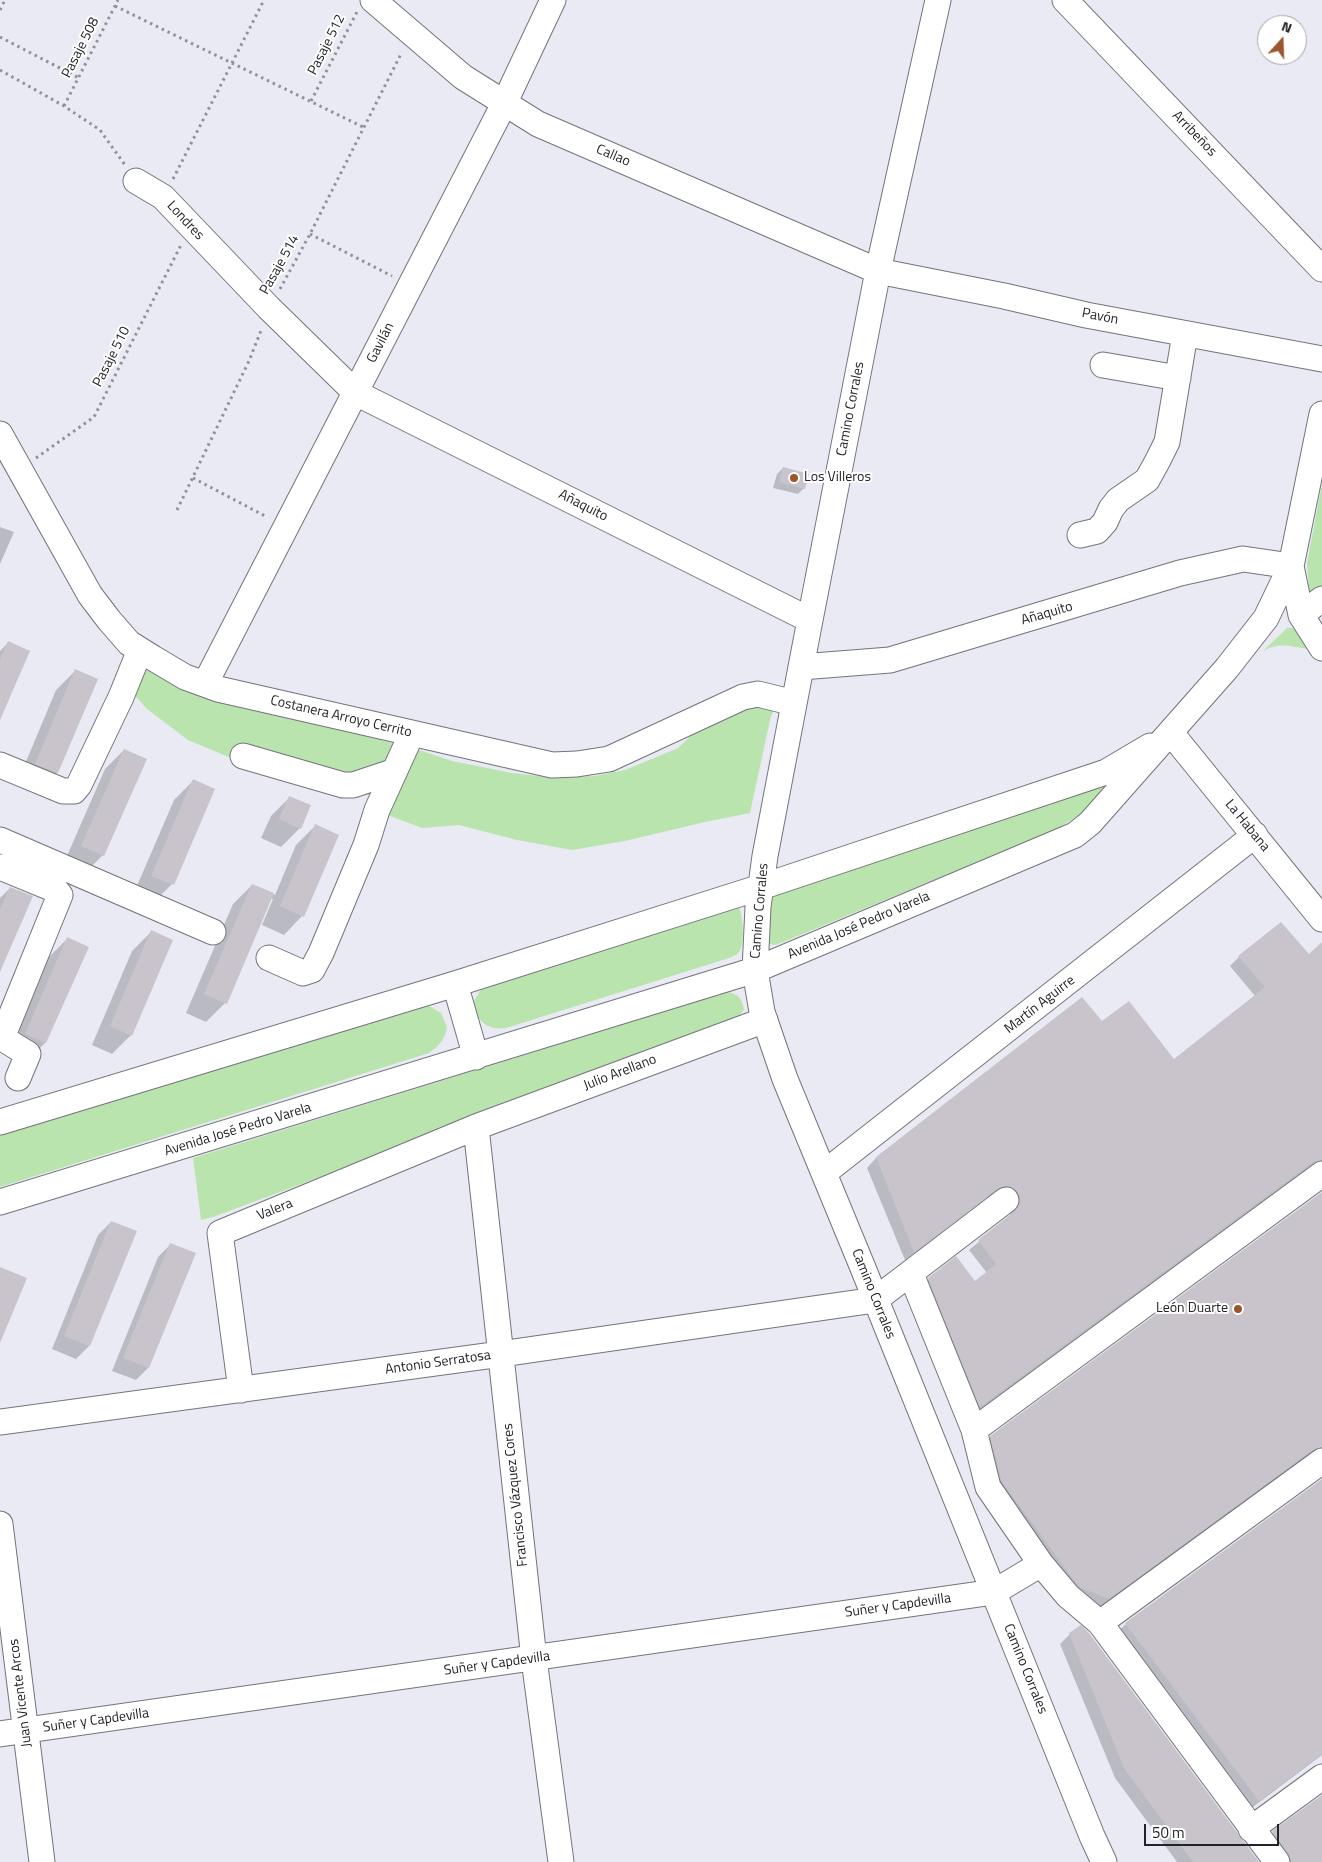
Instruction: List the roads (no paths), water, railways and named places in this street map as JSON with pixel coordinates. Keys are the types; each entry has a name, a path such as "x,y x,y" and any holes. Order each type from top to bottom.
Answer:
{"street":[{"name":"Gavilán","path":"205,684 504,104 553,0"},
{"name":"Camino Corrales","path":"938,0 878,271 765,856 758,907 755,970 765,1020 785,1079 1104,1862"},
{"name":"Arribeños","path":"1065,0 1322,269"},
{"name":"Callao","path":"366,4 412,34 463,77 538,124 878,271"},
{"name":"Londres","path":"136,181 164,198 269,308 356,393"},
{"name":"Pavón","path":"878,271 1004,296 1086,315 1322,359"},
{"path":"1080,535 1098,531 1106,522 1111,509 1118,500 1147,480 1166,442 1185,334"},
{"path":"1103,365 1178,378"},
{"name":"Añaquito","path":"356,393 810,620"},
{"path":"1322,414 1291,566 1316,605 1322,648"},
{"name":"Costanera Arroyo Cerrito","path":"7,456 90,595 129,643 185,677 218,689 552,766 610,758 743,697 758,694 794,703"},
{"name":"Añaquito","path":"801,667 890,660 1180,573 1244,559 1291,566"},
{"name":"Avenida José Pedro Varela","path":"0,1202 755,970 1075,835 1090,823 1172,733 1227,668 1266,618 1291,566"},
{"path":"0,765 63,791 74,791 88,768 140,650"},
{"path":"269,958 303,972 312,970 321,954 366,845 377,810 412,733"},
{"name":"Avenida José Pedro Varela","path":"0,1122 455,984 761,887 1106,772 1172,733"},
{"name":"La Habana","path":"1172,733 1322,919"},
{"path":"243,756 342,785 353,785 395,771"},
{"name":"Martín Aguirre","path":"824,1173 1255,835"},
{"path":"0,840 213,932"},
{"path":"0,867 56,890 60,895 2,1038 28,1054 18,1078"},
{"path":"455,984 476,1057"},
{"name":"Julio Arellano","path":"476,1128 765,1020"},
{"name":"Francisco Vázquez Cores","path":"476,1128 534,1659 561,1862"},
{"name":"Valera","path":"240,1390 220,1233 476,1128"},
{"path":"974,1430 1322,1174"},
{"path":"875,1300 1006,1200"},
{"path":"911,1274 974,1430 988,1487 1040,1564 1068,1596 1100,1623 1277,1862"},
{"name":"Antonio Serratosa","path":"0,1422 501,1354 875,1300"},
{"path":"1100,1623 1322,1461"},
{"name":"Juan Vicente Arcos","path":"0,1524 42,1862"},
{"path":"994,1592 1040,1564"},
{"name":"Suñer y Capdevilla","path":"0,1734 994,1592"},
{"path":"1251,1829 1322,1777"}],"place":[{"name":"Los Villeros","path":"794,478"},
{"name":"León Duarte","path":"1238,1309"}]}
